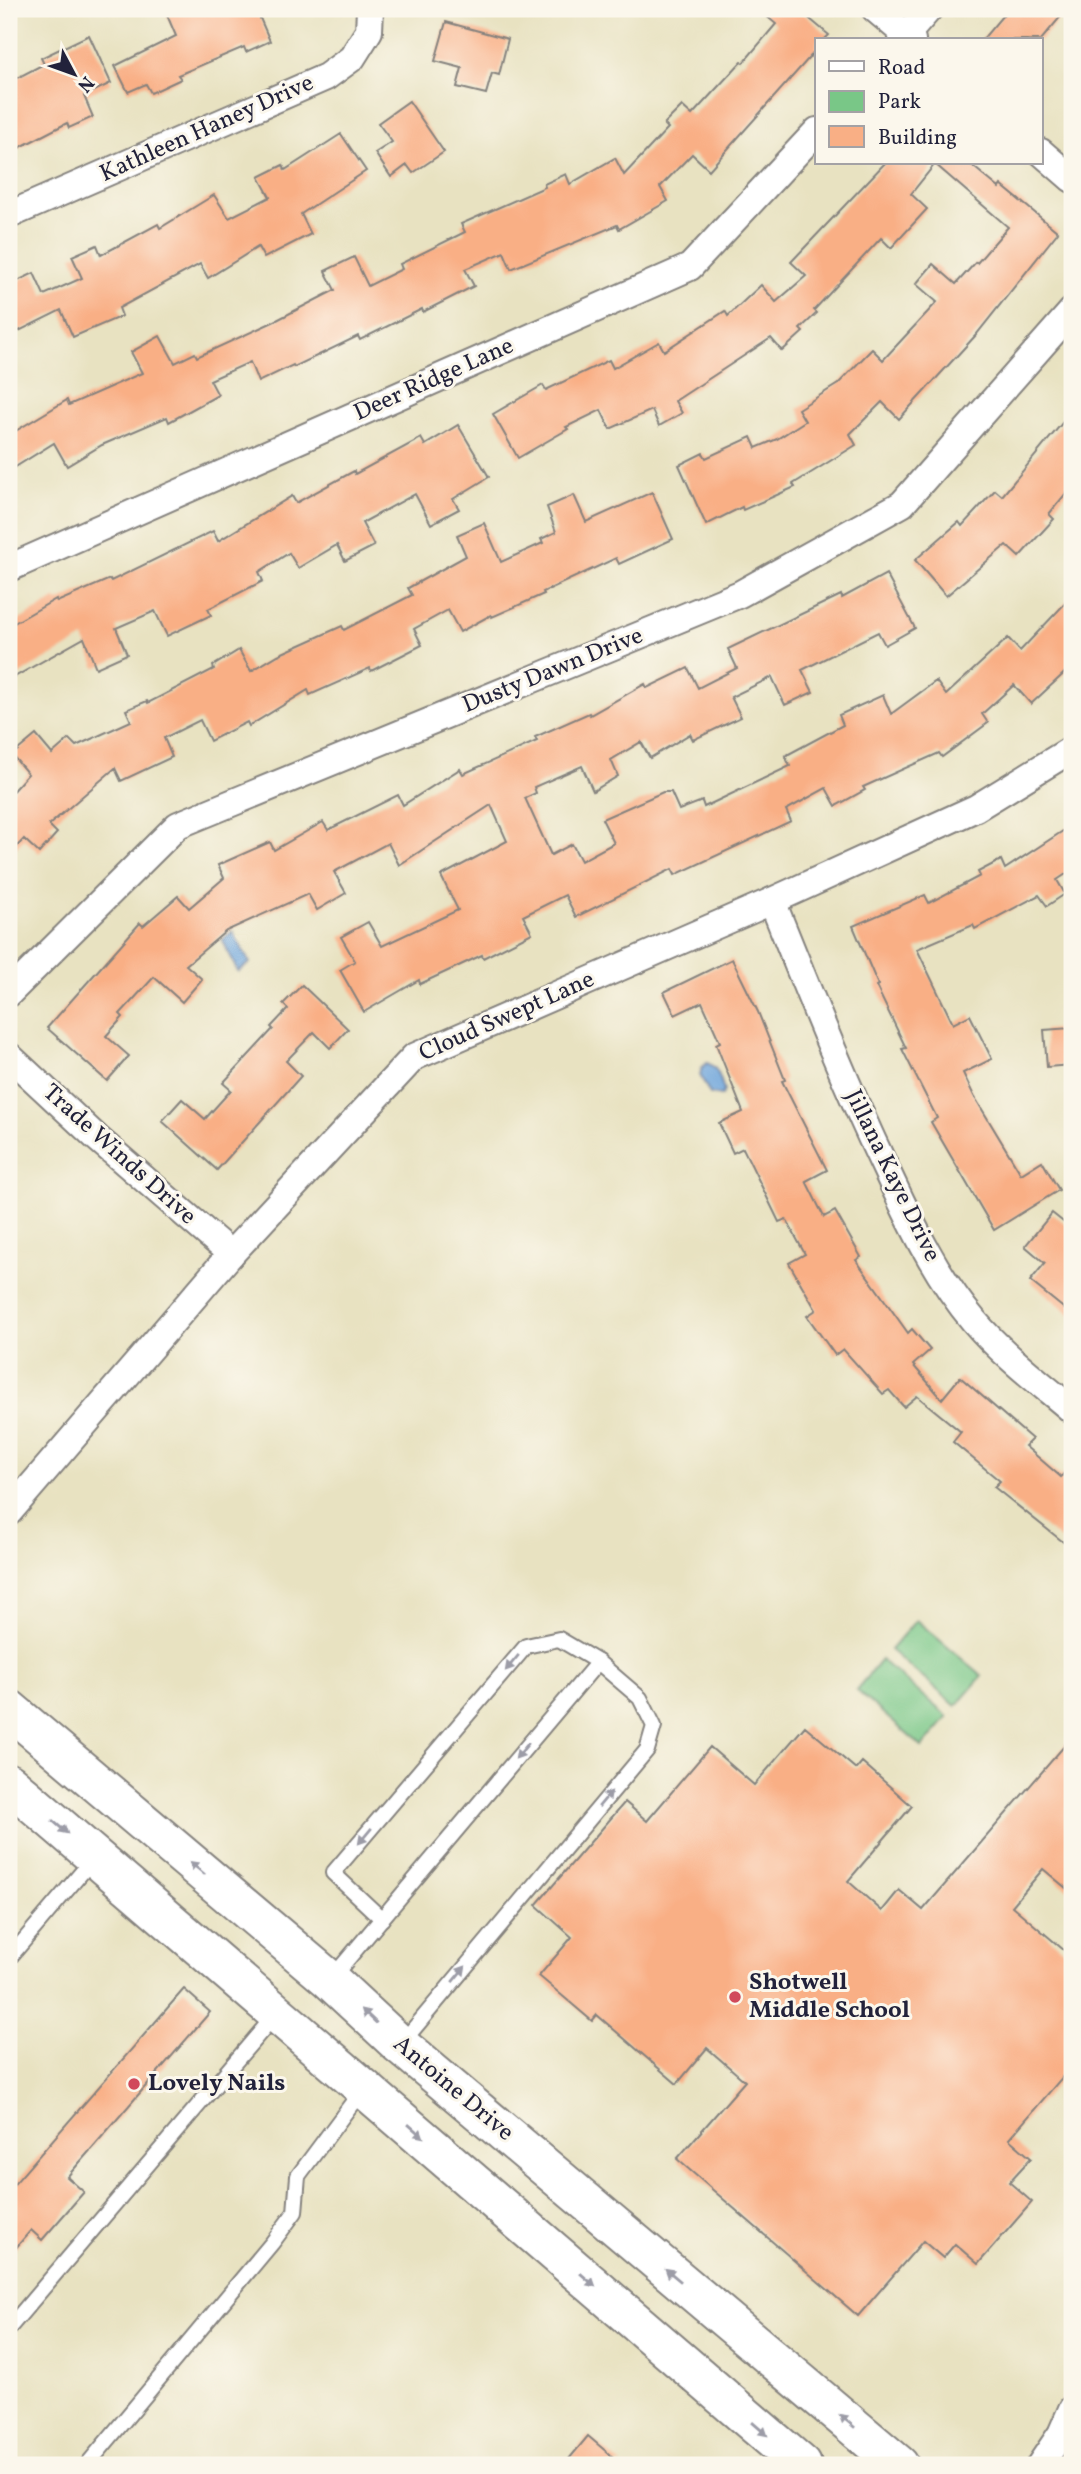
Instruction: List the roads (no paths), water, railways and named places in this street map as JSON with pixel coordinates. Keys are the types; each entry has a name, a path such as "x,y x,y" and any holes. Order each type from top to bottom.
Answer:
{"main road":[{"name":"Antoine Drive","path":"9,1709 330,1980 400,2045 899,2465"},
{"path":"9,1783 802,2465"},
{"path":"365,2087 400,2045"}],"street":[{"name":"Kathleen Haney Drive","path":"9,215 326,77 352,58 369,31 370,9"},
{"path":"875,9 906,38"},
{"path":"908,38 929,9"},
{"name":"Deer Ridge Lane","path":"9,568 690,267 815,133"},
{"path":"1042,153 1072,179"},
{"name":"Dusty Dawn Drive","path":"9,993 178,825 740,594 902,504 1072,312"},
{"name":"Cloud Swept Lane","path":"14,1496 231,1254 414,1057 772,901 976,808 1072,749"},
{"name":"Jillana Kaye Drive","path":"772,901 850,1093 905,1211 937,1269 968,1314 997,1345 1072,1410"},
{"name":"Trade Winds Drive","path":"9,1056 97,1138 231,1254"},
{"path":"1040,2465 1061,2434 1072,2409"}],"lane":[{"path":"382,1919 333,1874 526,1646 559,1639 598,1662 640,1698 654,1726 647,1750 400,2045"},
{"path":"330,1980 598,1662"},
{"path":"9,1958 95,1858"},
{"path":"9,2328 276,2014"},
{"path":"87,2465 295,2212 298,2176 365,2087"}],"water":[{"path":"233,932 250,963 238,972 222,940"},
{"path":"707,1063 714,1067 718,1074 724,1090 722,1095 710,1094 700,1075 702,1067"}],"place":[{"name":"Shotwell Middle School","path":"735,1997"},
{"name":"Lovely Nails","path":"134,2084"}]}
